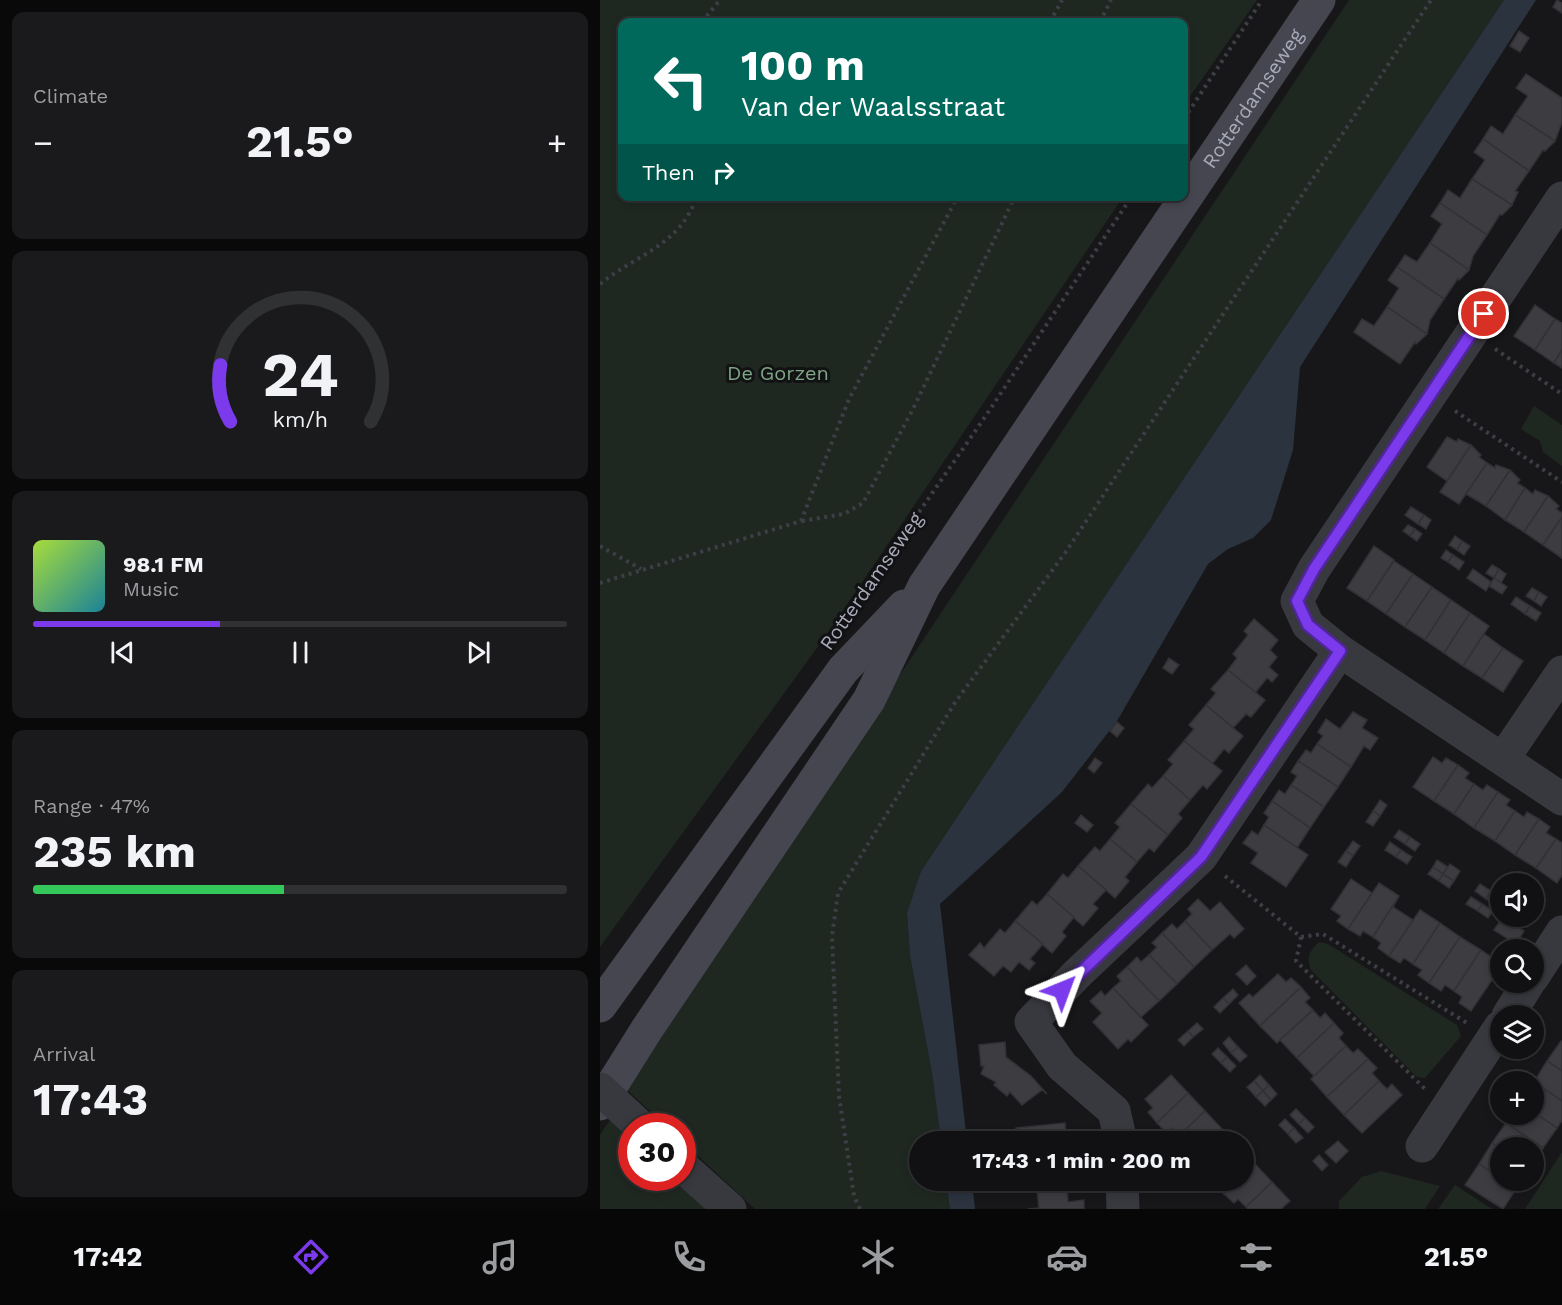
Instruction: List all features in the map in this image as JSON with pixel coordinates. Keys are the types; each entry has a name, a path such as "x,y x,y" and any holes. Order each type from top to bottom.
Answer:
{"main road":[{"name":"Rotterdamseweg","path":"1188,194 1319,0"},
{"name":"Rotterdamseweg","path":"600,1104 647,1029 869,700 924,586 1184,201"},
{"name":"Rotterdamseweg","path":"600,1006 843,670 924,586"}],"street":[{"path":"1562,198 1314,569 1297,601 1308,625 1340,651 1562,799"},
{"path":"1119,1131 1114,1111 1062,1066 1031,1022 1077,974 1201,857 1340,651"},
{"path":"1503,759 1562,672"},
{"path":"1544,960 1562,932"},
{"path":"1422,1146 1490,1042"},
{"path":"600,1089 626,1113"},
{"path":"696,1179 730,1209"},
{"path":"1122,1191 1123,1209"}],"path":[{"path":"705,18 720,0"},
{"path":"1052,18 1062,0"},
{"path":"1102,18 1111,0"},
{"path":"1188,113 1262,0"},
{"path":"860,1209 854,1196 839,1096 832,936 838,893 956,701 1065,553 1431,0"},
{"path":"600,284 668,241 690,217 695,201"},
{"path":"801,521 849,399 955,201"},
{"path":"600,583 641,569 685,559 801,521 844,514 862,502 914,407 1013,201"},
{"name":"Rotterdamseweg","path":"841,624 985,417 1129,201"},
{"path":"1472,334 1562,394"},
{"path":"1430,395 1562,482"},
{"path":"600,546 641,569"},
{"path":"1201,857 1301,937 1323,934 1490,1022"},
{"path":"1301,937 1296,961 1446,1110"}],"green space":[{"name":"De Gorzen","path":"600,0 1257,0 1188,99 1188,18 618,18 618,201 1120,201 827,634 600,947"},
{"path":"1349,0 1504,0 921,871 907,913 910,956 932,1073 940,1131 909,1131 909,1191 947,1191 950,1209 755,1209 696,1154 696,1113 652,1113 625,1088"},
{"path":"1534,406 1562,425 1562,466 1543,452 1540,441 1521,429"},
{"path":"1319,942 1328,944 1457,1025 1461,1036 1425,1078 1417,1077 1311,970 1309,954"},
{"path":"612,1117 618,1122 618,1191 695,1191 715,1209 600,1209 600,1135"},
{"path":"1562,1152 1562,1209 1525,1209 1537,1191 1544,1191 1544,1180"},
{"path":"1381,1171 1440,1186 1425,1209 1339,1209 1339,1201 1362,1177"},
{"path":"1455,1185 1492,1209 1438,1209"}],"water":[{"path":"1504,0 1536,0 1300,367 1293,450 1271,520 1253,538 1228,549 1208,564 1117,721 1062,792 940,904 966,1131 940,1131 932,1073 910,956 907,913 921,871"},
{"path":"947,1191 973,1191 975,1209 950,1209"}],"building":[{"path":"1557,0 1562,3 1562,13 1553,7"},
{"path":"1519,31 1529,38 1520,52 1510,46"},
{"path":"1526,74 1562,98 1562,122 1555,141 1515,115 1528,96 1516,88"},
{"path":"1515,115 1555,141 1545,151 1543,150 1529,171 1483,139 1491,126 1503,134"},
{"path":"1483,139 1529,171 1515,191 1518,192 1512,205 1472,179 1485,160 1474,152"},
{"path":"1472,179 1512,205 1502,215 1500,214 1487,235 1440,203 1448,190 1460,198"},
{"path":"1440,203 1487,235 1473,256 1469,270 1430,243 1442,224 1431,216"},
{"path":"1430,243 1469,270 1459,280 1458,278 1444,299 1397,267 1405,255 1417,262"},
{"path":"1397,267 1444,299 1430,320 1427,334 1387,307 1399,288 1388,280"},
{"path":"1535,305 1555,319 1535,350 1514,336"},
{"path":"1387,307 1427,334 1416,344 1415,342 1400,364 1354,332 1362,319 1374,326"},
{"path":"1555,319 1562,323 1562,350 1554,363 1535,350"},
{"path":"1562,350 1562,368 1554,363"},
{"path":"1447,437 1471,445 1447,481 1427,467"},
{"path":"1471,445 1481,455 1479,457 1487,463 1459,504 1440,492"},
{"path":"1487,463 1495,468 1496,465 1510,470 1486,506 1466,494"},
{"path":"1510,470 1520,480 1517,483 1525,488 1505,520 1486,506"},
{"path":"1525,488 1533,494 1535,490 1548,496 1524,532 1505,520"},
{"path":"1548,496 1559,506 1556,509 1562,513 1562,517 1543,545 1524,532"},
{"path":"1411,507 1424,515 1418,524 1405,515"},
{"path":"1424,515 1431,520 1426,529 1418,524"},
{"path":"1562,517 1562,558 1543,545"},
{"path":"1408,525 1415,529 1410,536 1403,531"},
{"path":"1415,529 1422,534 1417,541 1410,536"},
{"path":"1455,536 1462,541 1457,550 1449,545"},
{"path":"1462,541 1470,546 1464,555 1457,550"},
{"path":"1374,546 1394,560 1367,601 1347,588"},
{"path":"1446,550 1453,555 1448,562 1441,558"},
{"path":"1453,555 1464,562 1459,570 1448,562"},
{"path":"1394,561 1413,574 1386,614 1367,601"},
{"path":"1492,565 1499,569 1494,578 1486,573"},
{"path":"1473,569 1491,582 1486,591 1467,578"},
{"path":"1499,569 1506,574 1501,583 1494,578"},
{"path":"1413,574 1432,587 1405,627 1386,614"},
{"path":"1494,578 1507,587 1502,594 1489,586"},
{"path":"1432,587 1451,600 1425,640 1405,627"},
{"path":"1532,588 1539,592 1534,601 1526,596"},
{"path":"1539,592 1547,597 1541,606 1534,601"},
{"path":"1516,597 1530,606 1525,614 1511,604"},
{"path":"1451,600 1470,613 1444,653 1425,640"},
{"path":"1530,606 1541,613 1536,621 1525,614"},
{"path":"1470,613 1489,626 1463,666 1444,653"},
{"path":"1254,619 1278,640 1270,650 1277,657 1269,667 1278,675 1272,682 1267,678 1255,693 1228,670 1237,658 1233,654 1248,635 1244,631"},
{"path":"1484,634 1503,648 1482,678 1463,666"},
{"path":"1503,648 1523,661 1503,692 1482,678"},
{"path":"1169,658 1179,665 1172,674 1163,668"},
{"path":"1228,670 1265,700 1251,717 1246,714 1233,728 1206,705 1216,693 1211,689"},
{"path":"1206,705 1243,736 1229,753 1224,749 1212,764 1184,741 1194,729 1189,725"},
{"path":"1353,712 1367,720 1362,728 1378,738 1370,750 1364,746 1351,767 1317,744 1323,736 1318,732 1326,719 1340,729"},
{"path":"1117,722 1124,728 1117,737 1110,731"},
{"path":"1184,741 1222,771 1207,789 1203,785 1190,800 1163,776 1173,764 1168,760"},
{"path":"1317,744 1351,767 1338,787 1298,761 1306,750 1311,753"},
{"path":"1433,757 1442,763 1446,758 1458,765 1434,801 1413,787"},
{"path":"1095,758 1102,763 1094,773 1088,768"},
{"path":"1298,761 1338,787 1324,807 1291,785 1297,776 1291,772"},
{"path":"1458,765 1469,773 1465,778 1474,784 1454,814 1434,801"},
{"path":"1163,776 1190,800 1178,814 1182,818 1168,835 1131,804 1148,784 1152,788"},
{"path":"1474,784 1483,790 1487,785 1498,792 1474,828 1454,814"},
{"path":"1291,785 1324,807 1310,828 1272,801 1279,790 1285,794"},
{"path":"1498,792 1510,800 1506,805 1515,811 1495,841 1474,828"},
{"path":"1380,800 1387,805 1380,816 1373,811"},
{"path":"1272,801 1310,828 1297,848 1264,825 1269,817 1264,813"},
{"path":"1131,804 1168,835 1154,852 1149,848 1137,862 1110,839 1120,827 1115,823"},
{"path":"1373,811 1380,816 1373,826 1366,822"},
{"path":"1515,811 1524,817 1527,812 1539,819 1515,855 1495,841"},
{"path":"1081,815 1093,825 1087,832 1075,823"},
{"path":"1539,819 1550,827 1546,833 1556,839 1536,868 1515,855"},
{"path":"1264,825 1308,855 1286,887 1251,863 1258,853 1243,843 1252,831 1258,835"},
{"path":"1399,830 1410,837 1405,844 1394,837"},
{"path":"1410,837 1420,844 1415,851 1405,844"},
{"path":"1110,839 1137,862 1125,877 1129,881 1115,898 1078,866 1095,847 1100,851"},
{"path":"1556,839 1562,843 1562,875 1557,883 1536,868"},
{"path":"1353,841 1360,846 1353,856 1346,851"},
{"path":"1390,842 1401,850 1396,857 1385,850"},
{"path":"1401,850 1412,857 1407,864 1396,857"},
{"path":"1346,851 1353,856 1346,867 1338,862"},
{"path":"1437,860 1448,867 1443,874 1433,867"},
{"path":"1450,864 1460,871 1454,881 1443,874"},
{"path":"1078,866 1106,890 1093,904 1098,908 1083,926 1047,894 1063,874 1068,878"},
{"path":"1433,867 1443,874 1439,881 1428,874"},
{"path":"1443,874 1454,881 1449,888 1439,881"},
{"path":"1351,879 1372,893 1348,929 1337,921 1341,916 1331,909"},
{"path":"1379,883 1399,896 1373,937 1363,931 1360,936 1348,929"},
{"path":"1480,884 1490,893 1486,899 1475,891"},
{"path":"1047,894 1074,917 1062,932 1066,936 1052,953 1015,921 1032,901 1037,905"},
{"path":"1399,896 1393,907 1413,920 1389,956 1378,948 1381,943 1373,937"},
{"path":"1471,897 1482,904 1478,911 1466,904"},
{"path":"1198,899 1210,911 1220,902 1244,929 1234,938 1230,934 1212,950 1185,921 1192,914 1188,909"},
{"path":"1482,904 1490,909 1490,915 1488,918 1478,911"},
{"path":"1420,910 1440,923 1413,964 1404,958 1400,963 1389,956"},
{"path":"1015,921 1043,944 1030,959 1035,963 1029,970 1019,962 1011,972 1003,966 994,976 969,955 980,943 984,948 1000,929 1005,933"},
{"path":"1185,921 1212,950 1194,967 1162,933 1172,924 1177,929"},
{"path":"1440,923 1460,937 1429,983 1418,975 1422,970 1413,964"},
{"path":"1496,927 1518,927 1524,931 1519,939 1508,939 1494,930"},
{"path":"1162,933 1194,967 1177,984 1149,955 1157,947 1152,943"},
{"path":"1460,937 1481,950 1454,991 1445,985 1441,991 1429,983"},
{"path":"1481,950 1490,956 1490,983 1471,1011 1459,1003 1462,997 1454,991"},
{"path":"1149,955 1177,984 1159,1001 1127,967 1137,957 1141,962"},
{"path":"1246,965 1256,976 1247,985 1236,974"},
{"path":"1127,967 1159,1001 1141,1017 1113,988 1121,981 1117,976"},
{"path":"1278,974 1286,982 1291,978 1301,987 1260,1026 1239,1003 1249,994 1253,997"},
{"path":"1301,987 1310,998 1305,1002 1313,1010 1277,1043 1260,1026"},
{"path":"1113,988 1148,1025 1131,1042 1128,1039 1118,1049 1093,1022 1102,1013 1090,1001 1101,991 1105,996"},
{"path":"1233,989 1238,995 1229,1004 1223,998"},
{"path":"1223,998 1229,1004 1220,1013 1214,1007"},
{"path":"1313,1010 1320,1018 1325,1013 1334,1023 1297,1058 1280,1040"},
{"path":"1197,1023 1203,1029 1193,1037 1188,1031"},
{"path":"1334,1023 1343,1033 1339,1038 1346,1046 1314,1076 1297,1058"},
{"path":"1188,1031 1193,1037 1184,1046 1178,1040"},
{"path":"1229,1037 1238,1047 1231,1053 1223,1043"},
{"path":"1005,1042 1006,1057 1031,1076 1047,1094 1042,1090 1022,1105 1010,1092 1007,1096 994,1085 996,1082 981,1074 984,1066 981,1066 979,1045"},
{"path":"1562,1042 1562,1071 1547,1061"},
{"path":"1346,1046 1353,1053 1358,1049 1368,1059 1327,1097 1311,1079"},
{"path":"1238,1047 1247,1056 1240,1062 1231,1053"},
{"path":"1218,1048 1227,1057 1221,1063 1212,1054"},
{"path":"1227,1057 1236,1066 1230,1072 1221,1063"},
{"path":"1368,1059 1377,1068 1372,1073 1379,1081 1344,1115 1327,1097"},
{"path":"1547,1061 1562,1071 1562,1101 1544,1089 1544,1071 1541,1071"},
{"path":"1171,1075 1188,1093 1157,1123 1148,1112 1153,1108 1145,1099"},
{"path":"1260,1075 1269,1085 1263,1091 1254,1081"},
{"path":"1254,1081 1263,1091 1256,1097 1247,1087"},
{"path":"1379,1081 1387,1089 1392,1084 1402,1095 1362,1133 1344,1115"},
{"path":"1269,1085 1277,1094 1271,1100 1263,1091"},
{"path":"1544,1089 1562,1101 1562,1120 1557,1128 1544,1119"},
{"path":"1263,1091 1271,1100 1265,1106 1256,1097"},
{"path":"1188,1093 1205,1111 1184,1131 1175,1131 1172,1128 1165,1131 1157,1123"},
{"path":"1296,1109 1305,1118 1299,1124 1290,1115"},
{"path":"1205,1111 1222,1129 1220,1131 1184,1131"},
{"path":"1305,1118 1314,1127 1308,1133 1299,1124"},
{"path":"1285,1119 1294,1128 1288,1134 1279,1125"},
{"path":"1544,1119 1557,1128 1544,1147 1544,1137 1527,1137 1509,1125 1544,1125"},
{"path":"1065,1123 1065,1131 1016,1131 1016,1128"},
{"path":"1505,1125 1509,1125 1527,1137 1496,1137"},
{"path":"1294,1128 1303,1138 1296,1143 1288,1134"},
{"path":"1338,1141 1348,1151 1336,1163 1325,1152"},
{"path":"1490,1146 1490,1171 1479,1164"},
{"path":"1319,1155 1328,1165 1322,1171 1313,1161"},
{"path":"1479,1164 1490,1171 1490,1191 1515,1191 1503,1209 1465,1185"},
{"path":"1254,1165 1272,1182 1246,1207 1238,1199 1234,1203 1224,1194 1227,1191 1254,1191"},
{"path":"1272,1182 1290,1201 1281,1209 1248,1209 1246,1207"},
{"path":"1037,1191 1067,1191 1068,1202 1084,1200 1084,1209 1028,1209 1039,1208"}],"route":[{"path":"1062,990 1201,857 1258,776 1340,651 1308,625 1297,601 1314,569 1484,314"}]}
